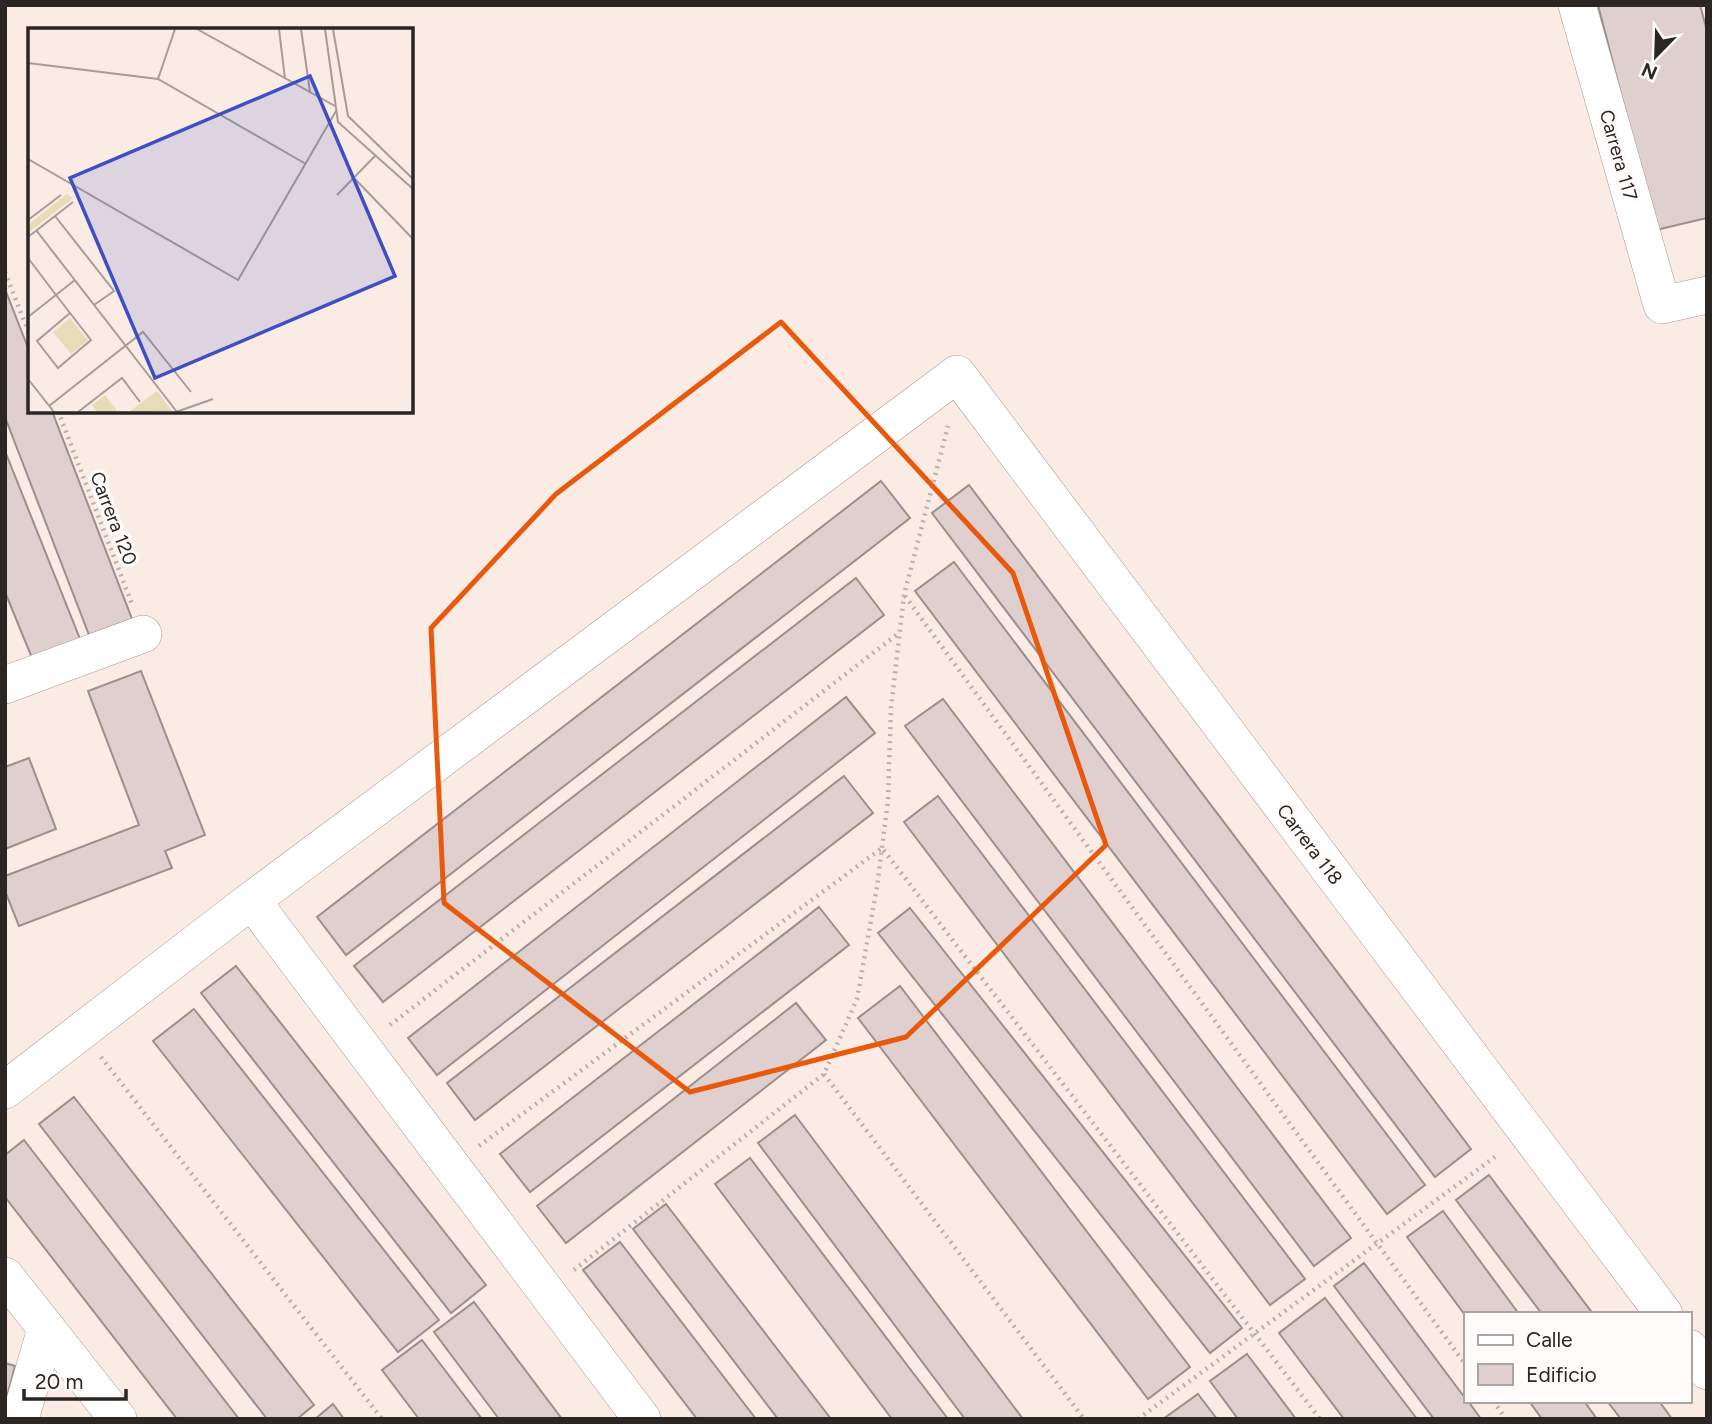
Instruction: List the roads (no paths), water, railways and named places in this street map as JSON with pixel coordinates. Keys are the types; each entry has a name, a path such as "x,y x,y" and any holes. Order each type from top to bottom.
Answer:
{"street":[{"name":"Carrera 117","path":"1577,5 1662,305 1707,295"},
{"name":"Carrera 118","path":"252,901 946,381 1528,1133 1662,1312"},
{"path":"5,685 144,634"},
{"path":"5,1090 252,901 642,1419"},
{"path":"5,1276 118,1419"},
{"path":"20,1419 46,1329"},
{"path":"1691,1351 1707,1371"}]}
